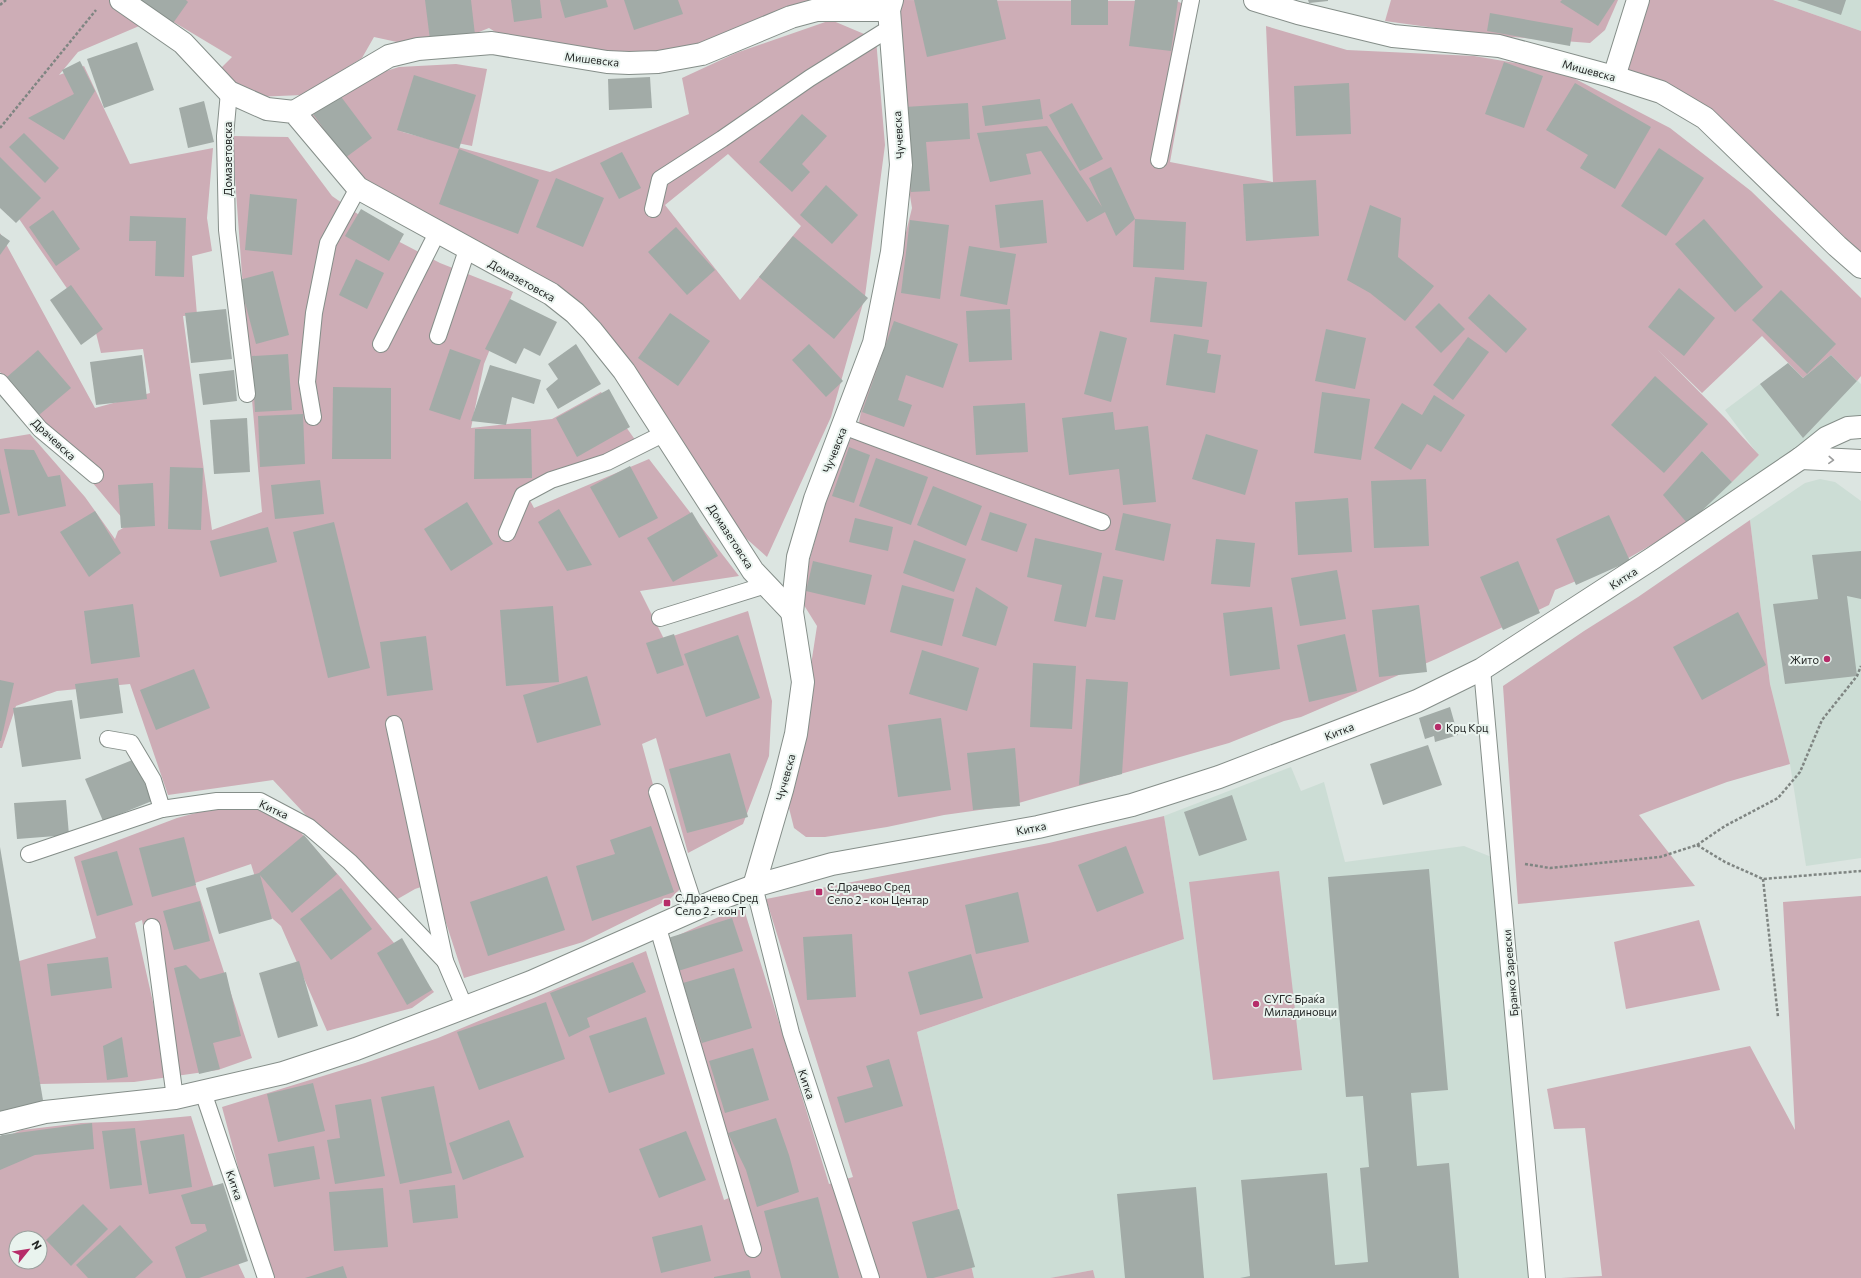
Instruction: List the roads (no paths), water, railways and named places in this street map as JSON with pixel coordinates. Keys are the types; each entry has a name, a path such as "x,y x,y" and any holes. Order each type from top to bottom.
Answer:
{"street":[{"path":"122,0 184,43 229,92 267,109 294,112"},
{"name":"Мишевска","path":"1255,0 1298,13 1393,36 1499,46 1614,77 1661,92 1705,118 1814,225 1861,267"},
{"path":"1614,77 1638,0"},
{"name":"Мишевска","path":"294,112 389,56 418,49 492,43 607,62 658,62 702,54 792,17 817,10 890,13"},
{"name":"Чучевска","path":"754,886 782,790 796,734 803,682 792,612 798,557 814,499 874,343 892,252 901,165 890,13"},
{"name":"Домазетовска","path":"294,112 358,188 467,250 551,294 575,313 624,371 753,571 792,612"},
{"name":"Китка","path":"0,1123 46,1112 175,1098 283,1073 356,1049 531,982 658,928 719,899 754,886 832,864 1038,827 1132,805 1219,777 1417,701 1482,669 1653,558 1801,458 1826,438 1857,424"},
{"path":"1801,458 1861,461"}],"lane":[{"path":"1159,160 1192,0"},
{"path":"653,209 660,179 722,139 810,78 890,13"},
{"name":"Домазетовска","path":"229,92 225,136 228,230 247,394"},
{"path":"312,417 307,382 314,313 328,243 358,188"},
{"path":"381,344 438,233"},
{"path":"438,336 467,250"},
{"name":"Драчевска","path":"0,382 40,429 95,475"},
{"path":"843,426 1102,522"},
{"path":"508,532 523,494 551,480 608,462 665,433"},
{"path":"660,618 766,585"},
{"name":"Бранко Заревски","path":"1482,669 1537,1278"},
{"name":"Китка","path":"394,724 445,961 465,1008"},
{"path":"108,739 131,743 153,780 162,809"},
{"path":"657,792 696,911"},
{"name":"Китка","path":"28,854 162,809 217,801 260,801 309,827 350,862 445,961"},
{"name":"Китка","path":"754,886 791,1033 871,1278"},
{"path":"152,927 175,1098"},
{"path":"658,928 753,1249"},
{"name":"Китка","path":"203,1092 266,1278"}],"place":[{"name":"Жито","path":"1827,659"},
{"name":"Крц Крц","path":"1438,727"},
{"name":"С.Драчево Сред Село 2 - кон Центар","path":"819,892"},
{"name":"С.Драчево Сред Село 2 - кон T","path":"667,903"},
{"name":"СУГС Браќа Миладиновци","path":"1256,1004"}]}
